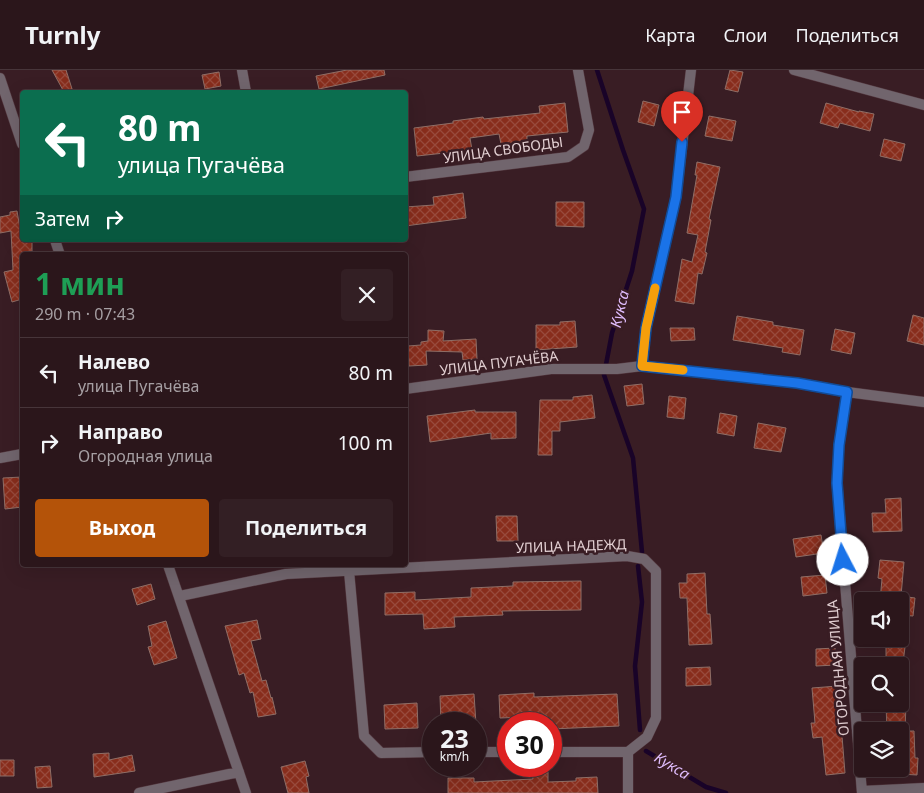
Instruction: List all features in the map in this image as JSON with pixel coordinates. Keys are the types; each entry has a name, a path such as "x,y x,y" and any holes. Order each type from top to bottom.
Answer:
{"street":[{"path":"242,70 246,90"},
{"name":"УЛИЦА СВОБОДЫ","path":"408,177 568,157 584,146 588,130 578,70"},
{"path":"642,366 646,328 676,197 691,70"},
{"path":"794,70 924,105"},
{"path":"0,78 20,138"},
{"name":"УЛИЦА ПУГАЧЁВА","path":"408,389 551,369 617,369 642,366 797,383 847,392 924,402"},
{"name":"ОГОРОДНАЯ УЛИЦА","path":"847,392 839,445 837,483 862,792"},
{"path":"0,458 20,454"},
{"name":"УЛИЦА НАДЕЖД","path":"180,596 286,574 626,556 644,559 656,571 656,718 647,738 628,752"},
{"path":"169,567 246,793"},
{"path":"350,571 364,736 380,753 422,752"},
{"path":"562,752 628,752 628,793"},
{"path":"139,793 239,772"},
{"path":"862,792 924,788"}],"building":[{"path":"52,70 66,70 72,90 63,90"},
{"path":"347,70 384,70 385,75 319,89 316,76"},
{"path":"730,70 743,72 738,92 725,89"},
{"path":"219,72 221,86 205,89 202,75"},
{"path":"643,101 659,105 654,126 638,122"},
{"path":"565,103 568,132 527,136 527,142 501,144 499,134 470,138 472,150 417,156 414,128 483,117 484,119 540,113 539,106"},
{"path":"826,103 874,114 870,131 840,123 838,128 820,123"},
{"path":"709,116 736,121 732,141 705,136"},
{"path":"884,139 905,144 901,161 880,156"},
{"path":"697,162 720,167 709,219 711,220 705,252 707,253 702,274 698,273 694,304 675,301 682,259 692,262 698,235 687,233 697,175 695,175"},
{"path":"463,193 466,218 408,226 408,207 434,205 433,197"},
{"path":"556,202 584,202 584,227 556,226"},
{"path":"17,211 20,242 32,242 32,252 20,252 20,300 12,302 4,272 13,270 11,231 0,233 0,217 10,215 10,212"},
{"path":"913,315 924,318 924,345 907,341"},
{"path":"737,316 804,330 800,355 782,352 783,348 733,340"},
{"path":"575,321 577,347 536,350 536,325 560,325 560,322"},
{"path":"670,328 694,328 695,340 671,341"},
{"path":"835,329 855,333 851,354 831,350"},
{"path":"428,330 444,331 443,341 476,339 477,359 463,360 462,352 426,351 427,365 409,366 408,346 421,345 421,342 428,341"},
{"path":"642,384 644,404 627,406 624,386"},
{"path":"592,395 595,418 560,422 560,431 552,431 552,455 538,455 540,400 573,400 573,397"},
{"path":"669,396 686,398 684,419 667,417"},
{"path":"475,410 475,412 516,412 516,438 491,439 491,433 430,442 427,416"},
{"path":"720,413 737,416 734,436 717,433"},
{"path":"758,423 786,428 781,452 754,448"},
{"path":"20,477 20,507 5,509 3,478"},
{"path":"901,498 902,531 873,532 872,513 886,513 885,499"},
{"path":"496,516 517,516 518,541 497,541"},
{"path":"821,535 824,553 796,557 793,539"},
{"path":"880,560 904,562 901,592 881,592 882,579 878,578"},
{"path":"705,573 707,614 710,614 712,644 689,645 687,598 680,598 679,583 687,583 687,574"},
{"path":"825,575 827,593 803,596 801,577"},
{"path":"581,581 581,610 502,611 503,615 454,617 455,627 424,629 423,614 385,615 385,593 415,592 415,600 471,597 471,588 513,586 513,582"},
{"path":"151,584 155,599 137,605 132,589"},
{"path":"909,597 915,598 913,616 909,616"},
{"path":"257,620 261,639 251,641 262,681 266,680 276,714 258,717 253,692 250,693 244,673 239,675 225,626"},
{"path":"166,621 177,658 154,665 148,647 152,646 148,626"},
{"path":"886,647 905,647 904,657 886,657"},
{"path":"835,648 836,665 816,666 816,649"},
{"path":"710,667 711,685 686,686 686,668"},
{"path":"838,686 845,773 826,775 822,737 813,738 811,723 815,723 812,688"},
{"path":"534,693 534,697 617,694 619,726 562,729 562,712 500,712 499,695"},
{"path":"474,694 475,712 441,712 440,696"},
{"path":"417,703 418,728 385,729 384,705"},
{"path":"886,712 906,712 905,722 887,722"},
{"path":"909,731 914,731 915,758 918,758 917,775 909,775"},
{"path":"109,753 109,760 132,755 135,771 94,777 93,754"},
{"path":"0,760 14,760 14,776 0,776"},
{"path":"305,761 309,776 306,777 309,793 288,793 281,767"},
{"path":"50,766 52,787 37,788 35,767"},
{"path":"533,777 548,777 548,782 576,781 576,778 597,777 598,793 448,793 448,778 474,778 474,782 533,779"}],"waterway":[{"name":"Кукса","path":"597,70 644,209 632,271 612,333 604,375 633,458 642,552"},
{"name":"Кукса","path":"638,566 642,602 635,666 640,730"},
{"name":"Кукса","path":"646,751 706,787 726,793"}],"slow traffic":[{"path":"655,288 646,328 642,366 683,370"}],"route":[{"path":"682,142 676,197 646,328 642,366 797,383 847,392 839,445 837,483 843,560"}]}
